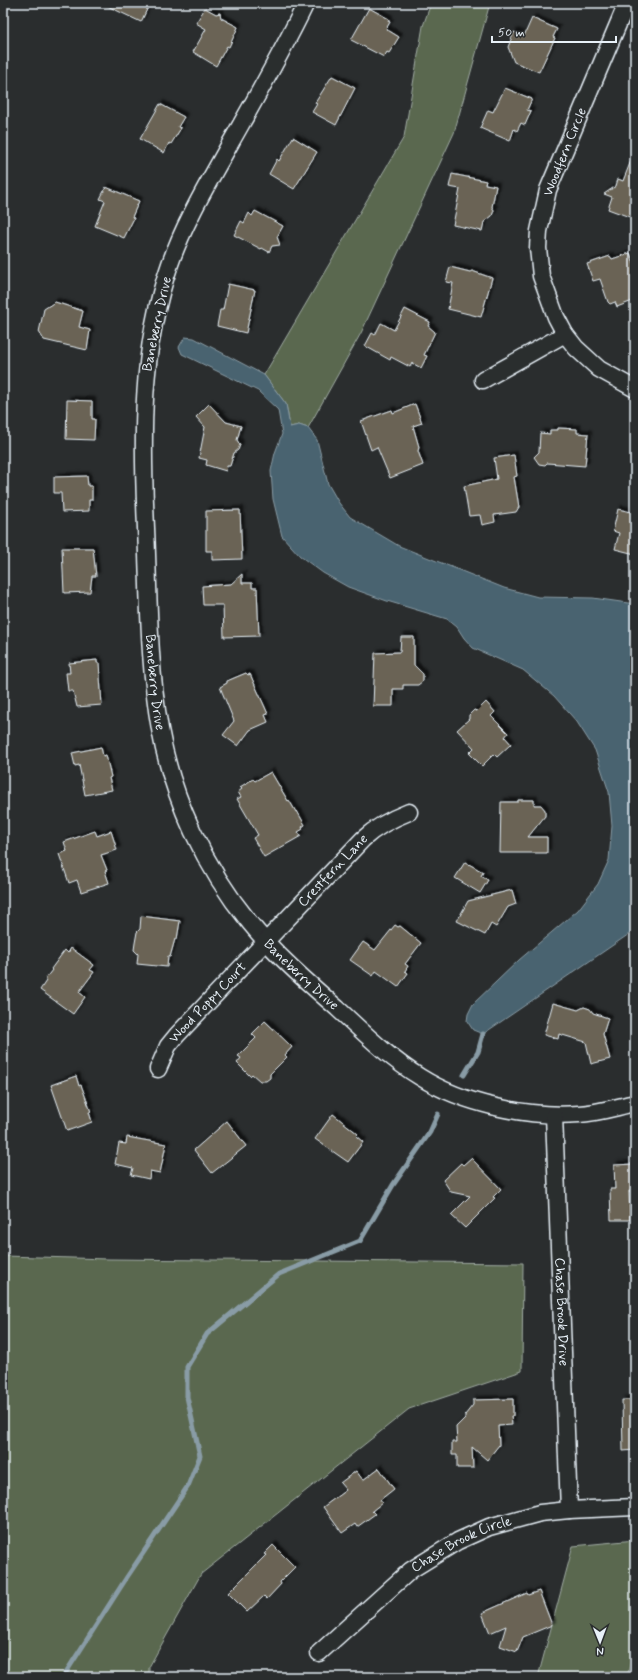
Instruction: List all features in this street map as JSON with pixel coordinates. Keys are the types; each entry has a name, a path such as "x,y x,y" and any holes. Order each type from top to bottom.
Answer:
{"street":[{"name":"Baneberry Drive","path":"306,3 270,74 186,223 169,266 161,294 148,357 145,388 143,450 152,658 156,706 165,753 174,783 188,819 211,866 231,897 265,941 292,968 400,1064 435,1086 479,1102 523,1112 554,1115 581,1114 635,1102"},
{"name":"Woodfern Circle","path":"627,3 548,190 539,231 538,248 541,276 556,317 565,334 576,348 599,369 635,389"},
{"path":"482,380 565,334"},
{"name":"Crestfern Lane","path":"265,941 362,839 384,823 408,812"},
{"name":"Wood Poppy Court","path":"158,1069 168,1046 265,941"},
{"name":"Chase Brook Drive","path":"554,1115 569,1510"},
{"name":"Chase Brook Circle","path":"319,1653 411,1570 458,1541 489,1527 540,1513 635,1507"}],"green space":[{"path":"431,3 490,3 454,133 361,333 308,428 299,425 290,427 286,404 264,375 404,137 423,26"},
{"path":"3,1122 4,1256 108,1259 523,1263 522,1371 409,1409 201,1574 149,1667 149,1677 3,1677"},
{"path":"635,1540 635,1644 627,1677 538,1677 573,1546"}],"water":[{"path":"185,337 194,338 264,375 286,404 290,427 299,425 308,428 317,440 328,484 339,503 350,517 399,546 504,588 538,597 593,598 635,604 635,930 483,1034 473,1030 467,1021 468,1014 473,1004 519,960 578,910 598,884 609,860 612,826 609,792 595,750 577,722 554,696 523,670 473,648 457,627 447,619 387,601 348,587 323,573 300,556 282,536 273,499 271,471 275,453 282,434 278,410 258,391 182,354 179,347"}],"building":[{"path":"101,3 150,3 141,22"},
{"path":"205,8 216,14 220,13 221,18 238,27 229,47 227,46 216,66 193,52 206,29 196,23"},
{"path":"369,8 389,19 388,21 390,22 386,29 399,37 389,53 387,52 384,57 351,40"},
{"path":"532,18 557,29 553,37 555,38 539,72 514,62 508,47 514,32 524,36"},
{"path":"332,76 355,88 336,125 312,112 317,104 315,103"},
{"path":"505,88 532,99 527,110 531,111 525,125 521,123 517,131 514,129 510,141 480,128 488,110 493,112"},
{"path":"160,104 184,117 178,127 181,128 171,144 169,143 164,153 140,139"},
{"path":"293,137 317,152 294,189 269,174 277,159 279,161"},
{"path":"634,153 635,219 608,209 612,197 604,194 616,186 618,179 623,181"},
{"path":"452,174 486,181 485,184 496,186 492,207 494,210 492,216 484,222 482,231 453,225 460,189 449,187"},
{"path":"106,187 139,201 132,217 134,218 124,238 95,226 105,201 100,199"},
{"path":"255,211 283,226 277,237 280,245 272,246 269,252 234,235 241,221 244,223 249,213 252,216"},
{"path":"630,253 635,266 635,300 617,307 615,302 610,304 608,302 600,279 593,281 587,264 610,256 612,259"},
{"path":"450,267 470,272 472,271 492,278 481,317 448,309 453,283 446,282"},
{"path":"228,284 255,290 246,333 217,326 220,310 223,310"},
{"path":"55,302 83,311 79,327 90,330 87,350 44,340 39,332 44,309"},
{"path":"405,309 430,322 428,326 435,332 424,355 427,356 421,368 412,363 410,367 391,357 390,360 365,346 372,333 375,335 381,323 394,330"},
{"path":"67,400 92,401 92,419 95,419 94,440 66,439"},
{"path":"209,404 226,422 241,426 237,440 240,445 238,450 234,453 230,466 227,466 226,471 206,465 207,460 199,458 205,427 196,417"},
{"path":"415,404 422,423 413,426 419,447 418,451 423,465 390,478 377,447 371,450 361,421 392,410 393,413"},
{"path":"558,428 577,429 577,433 588,434 585,466 547,463 545,465 539,464 534,457 539,452 540,433 550,434 550,430 558,430"},
{"path":"514,455 517,476 514,477 519,507 516,512 494,515 495,522 482,525 480,515 469,516 464,486 497,479 494,458"},
{"path":"87,476 88,486 92,486 92,500 89,500 89,511 62,512 61,493 54,493 54,477"},
{"path":"618,509 635,513 635,554 615,549 619,533 613,531"},
{"path":"240,510 242,559 212,560 212,551 206,551 206,511"},
{"path":"62,548 93,548 96,576 92,576 90,592 64,593"},
{"path":"242,574 242,583 252,583 252,588 257,588 259,636 224,637 223,605 203,605 202,586 231,584"},
{"path":"401,637 414,637 414,665 423,674 423,681 418,685 403,685 403,689 393,689 393,706 373,706 375,653 400,652"},
{"path":"97,660 97,663 99,663 102,705 77,707 73,691 68,691 66,673 70,673 69,663"},
{"path":"246,673 248,675 250,674 268,714 265,715 268,722 250,730 238,746 223,735 234,721 220,687 227,683 227,681"},
{"path":"486,702 495,712 491,716 508,733 505,737 511,744 497,757 494,754 482,766 469,753 474,748 457,730 469,719 469,715 474,710 477,711"},
{"path":"101,747 103,756 106,755 111,777 109,778 112,790 85,795 79,765 75,766 72,753"},
{"path":"271,772 288,801 289,800 296,812 297,811 305,825 302,827 303,829 298,832 301,836 264,857 253,838 258,835 237,799 241,797 238,792 242,789 240,787 253,779 255,781"},
{"path":"518,800 534,800 534,805 541,805 545,810 545,816 528,837 547,837 547,853 500,853 501,802 518,802"},
{"path":"95,831 97,836 111,831 117,850 101,855 107,870 105,871 109,883 81,892 77,880 69,883 59,854 67,851 64,842"},
{"path":"465,862 483,872 481,876 488,880 480,893 455,878"},
{"path":"512,890 516,904 508,907 496,927 491,924 485,935 457,921 468,901"},
{"path":"141,916 180,921 177,939 175,939 170,957 168,956 167,967 137,964 138,954 134,950 137,932 140,929"},
{"path":"395,925 398,927 400,926 421,943 405,964 408,966 405,971 408,973 398,987 376,971 373,976 350,960 363,942 375,950"},
{"path":"71,948 94,965 90,970 94,972 79,992 85,997 73,1014 40,990 52,970 51,969 65,950 68,953"},
{"path":"553,1003 578,1010 584,1007 590,1009 593,1013 608,1018 603,1034 610,1059 591,1064 586,1042 559,1034 558,1039 544,1035"},
{"path":"265,1021 292,1047 285,1055 287,1057 270,1074 270,1078 266,1081 260,1081 252,1074 250,1076 237,1063 241,1058 238,1056 256,1038 252,1034"},
{"path":"76,1076 91,1112 89,1112 92,1122 67,1131 51,1085"},
{"path":"333,1114 358,1134 356,1136 363,1142 348,1162 315,1139"},
{"path":"227,1121 246,1146 212,1173 194,1150"},
{"path":"127,1137 166,1144 160,1173 150,1171 149,1179 131,1175 133,1168 115,1164 119,1143 126,1144"},
{"path":"471,1158 501,1189 493,1197 495,1198 465,1228 451,1215 470,1196 451,1192 443,1180 461,1163 463,1165"},
{"path":"635,1164 635,1191 629,1191 630,1220 611,1220 610,1189 615,1189 614,1165"},
{"path":"513,1399 513,1416 511,1416 512,1425 498,1426 499,1445 487,1460 472,1447 473,1468 457,1468 457,1455 452,1455 452,1442 457,1442 456,1427 465,1418 465,1415 473,1405 473,1400"},
{"path":"622,1400 635,1400 635,1450 623,1451"},
{"path":"379,1468 394,1489 380,1500 382,1503 372,1511 375,1514 357,1527 355,1524 342,1533 323,1507 346,1490 340,1483 356,1471 363,1480"},
{"path":"273,1545 295,1567 280,1582 281,1584 267,1599 264,1596 247,1612 228,1593 266,1555 264,1554"},
{"path":"539,1591 552,1625 523,1637 517,1652 500,1646 506,1626 490,1633 482,1613 527,1593 528,1595"}],"waterway":[{"path":"464,1075 478,1052 483,1034"},
{"path":"63,1677 127,1577 188,1486 200,1456 187,1397 187,1367 207,1334 279,1274 360,1241 393,1185 430,1132 438,1114"}]}
